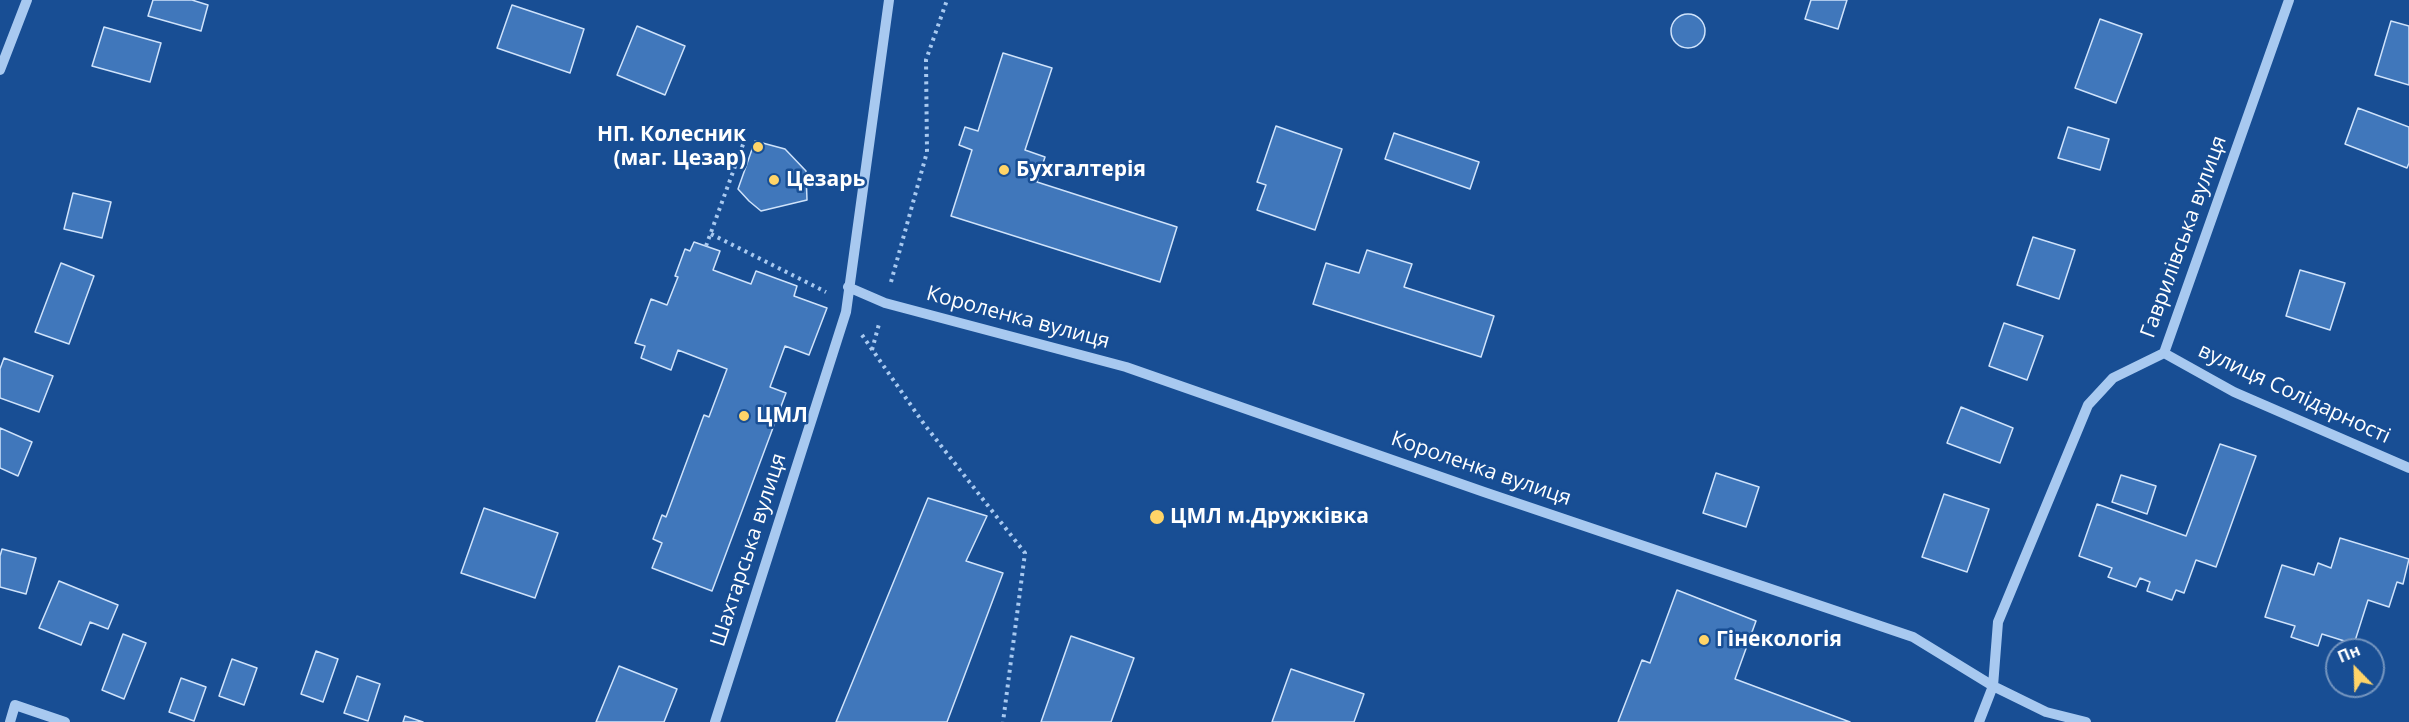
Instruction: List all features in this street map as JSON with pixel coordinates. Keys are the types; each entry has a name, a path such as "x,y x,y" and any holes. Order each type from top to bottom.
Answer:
{"street":[{"path":"0,70 27,0"},
{"name":"Шахтарська вулиця","path":"715,722 846,312 889,0"},
{"name":"Гаврилівська вулиця","path":"1979,722 1993,686 1998,622 2088,405 2113,378 2164,353 2289,0"},
{"name":"Короленка вулиця","path":"848,287 885,303 1126,367 1484,492 1902,633 1913,637 1993,686 2046,712 2086,722"},
{"name":"вулиця Солідарності","path":"2164,353 2234,392 2409,468"},
{"path":"10,722 15,705 65,722"}],"path":[{"path":"872,350 927,152 926,60 947,0"},
{"path":"706,246 746,140"},
{"path":"711,234 827,293 846,312 924,424 1025,553 1004,722"}],"building":[{"path":"153,0 192,0 208,5 201,31 148,16"},
{"path":"1811,0 1847,0 1838,29 1805,19"},
{"path":"512,5 584,29 570,73 497,48"},
{"path":"1688,14 1700,19 1705,31 1700,43 1688,48 1676,43 1671,31 1676,19"},
{"path":"2100,19 2142,34 2116,103 2075,88"},
{"path":"2391,21 2409,26 2409,85 2375,75"},
{"path":"637,26 685,46 665,95 617,75"},
{"path":"104,27 161,43 150,82 92,66"},
{"name":"Бухгалтерія","path":"1003,53 1052,68 1025,150 1045,157 1037,182 1177,227 1160,282 951,216 972,150 959,145 965,127 978,131"},
{"path":"2358,108 2409,127 2407,168 2345,144"},
{"path":"1276,126 1342,149 1315,230 1257,210 1266,185 1257,182"},
{"path":"2068,127 2109,139 2100,170 2058,158"},
{"path":"1394,133 1479,162 1470,189 1385,159"},
{"name":"Цезарь","path":"755,141 785,149 806,171 807,200 761,211 738,189"},
{"path":"73,193 111,202 102,238 64,229"},
{"path":"2033,237 2075,250 2059,299 2017,285"},
{"name":"ЦМЛ","path":"694,242 720,251 713,270 751,284 756,271 797,286 794,296 827,308 809,355 785,346 770,387 786,393 712,591 652,568 662,543 653,539 662,515 666,517 704,415 709,417 727,369 678,350 671,370 641,358 645,346 635,343 651,299 667,305 678,277 675,276 685,249 690,251"},
{"path":"1367,250 1412,264 1404,287 1494,316 1481,357 1313,304 1326,263 1359,273"},
{"path":"61,263 94,276 69,344 35,332"},
{"path":"2300,270 2345,283 2330,330 2286,316"},
{"path":"2004,323 2043,336 2027,380 1989,366"},
{"path":"4,358 53,376 39,412 0,398 0,369"},
{"path":"1961,407 2013,428 2000,463 1947,443"},
{"path":"0,428 32,442 18,476 0,468"},
{"path":"2220,444 2256,456 2216,567 2196,560 2184,593 2176,590 2172,600 2147,591 2150,582 2140,578 2136,587 2108,577 2112,568 2079,556 2097,504 2186,536"},
{"path":"1716,473 1759,487 1746,527 1703,513"},
{"path":"2121,475 2156,486 2147,514 2112,502"},
{"path":"1944,494 1989,509 1967,572 1922,557"},
{"path":"928,498 987,516 966,561 1003,573 947,722 836,722"},
{"path":"484,508 558,533 535,598 461,573"},
{"path":"2340,538 2409,559 2403,584 2397,582 2389,607 2368,600 2356,638 2335,638 2322,634 2318,646 2291,637 2295,626 2265,617 2282,565 2314,575 2318,563 2331,568"},
{"path":"2,549 36,558 26,594 0,587"},
{"path":"59,581 118,605 108,629 90,622 81,645 39,628"},
{"name":"Гінекологія","path":"1677,590 1756,621 1735,679 1850,722 1618,722 1642,660 1650,663"},
{"path":"123,634 146,643 124,699 102,690"},
{"path":"1071,636 1134,658 1111,722 1041,722"},
{"path":"316,651 338,659 323,702 301,694"},
{"path":"232,659 257,668 244,705 219,696"},
{"path":"619,666 677,689 664,722 596,722"},
{"path":"1291,669 1364,694 1354,722 1272,722"},
{"path":"357,676 380,684 368,721 344,713"},
{"path":"181,678 206,687 194,721 169,712"},
{"path":"405,716 423,722 403,722"}],"place":[{"name":"НП. Колесник (маг. Цезар)","path":"758,147"},
{"name":"Бухгалтерія","path":"1004,170"},
{"name":"Цезарь","path":"774,180"},
{"name":"ЦМЛ","path":"744,416"},
{"name":"ЦМЛ м.Дружківка","path":"1157,517"},
{"name":"Гінекологія","path":"1704,640"}]}
